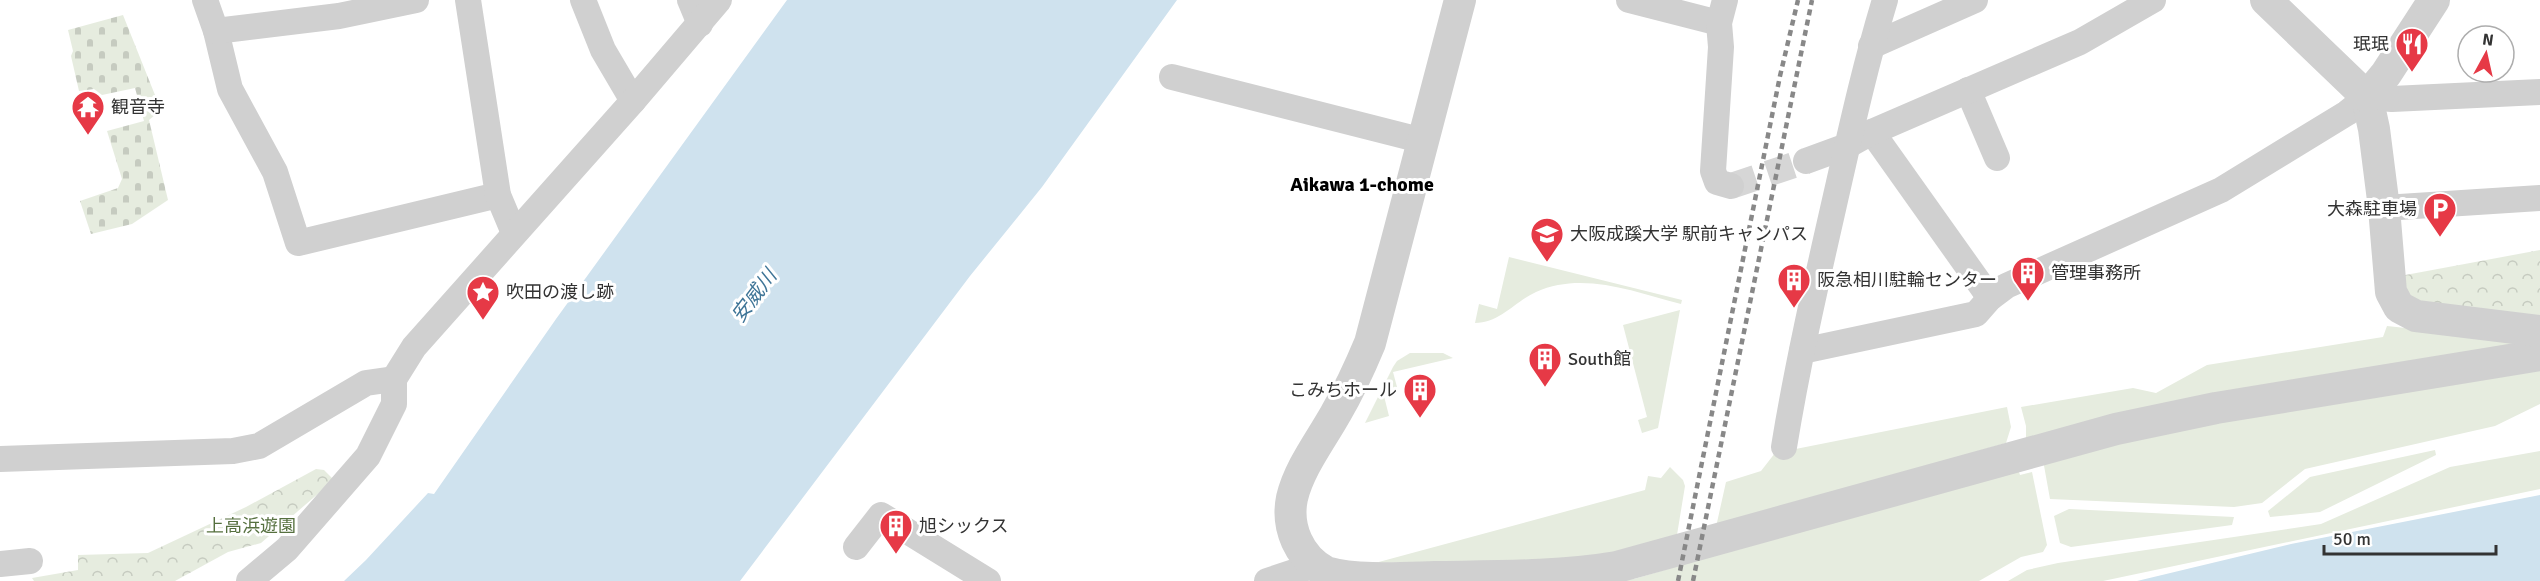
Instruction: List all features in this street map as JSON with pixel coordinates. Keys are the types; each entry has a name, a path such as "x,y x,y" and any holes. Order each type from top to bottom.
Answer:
{"street":[{"path":"205,0 216,31 230,89 275,172 298,243 498,195"},
{"path":"216,31 339,16 416,0"},
{"path":"468,0 498,195 514,233"},
{"path":"583,0 603,50 633,101"},
{"path":"690,0 700,24"},
{"path":"249,581 287,549 368,456 394,404 394,379 414,347 633,101 719,0"},
{"path":"1460,0 1370,343 1350,388 1301,475 1292,497 1294,537 1299,548 1315,565 1335,575 1366,579 1562,573 1617,567 2116,429 2216,408 2540,355"},
{"path":"1629,0 1722,11 1722,47 1713,171 1717,182 1731,186"},
{"path":"1784,447 1802,351 1847,146 1871,46 1886,0"},
{"path":"1871,46 1975,0"},
{"path":"1806,161 1847,146 1872,132 2080,42 2153,0"},
{"path":"2266,0 2367,98 2374,129 2384,208 2391,292 2399,307 2406,312 2422,316 2540,331"},
{"path":"1802,351 1976,314 1990,298 2006,286 2221,190 2348,113 2367,98 2386,74 2434,0"},
{"path":"1172,77 1424,141"},
{"path":"1968,90 1997,158"},
{"path":"2367,98 2392,99 2540,92"},
{"path":"1872,132 1990,298"},
{"path":"2384,208 2540,198"},
{"path":"0,459 233,451 259,446 366,383 394,379"},
{"path":"856,547 881,515 988,581"},
{"path":"0,564 30,561"},
{"path":"1267,581 1315,565"}],"green space":[{"path":"123,15 161,110 149,120 168,200 132,224 91,234 80,201 118,188 122,179 107,131 144,121 135,88 102,95 94,89 79,91 68,30"},
{"path":"2540,250 2540,318 2422,306 2401,290 2400,276"},
{"path":"1509,257 1682,300 1681,304 1627,289 1590,283 1572,283 1536,292 1492,320 1475,323 1479,304 1497,309"},
{"path":"1680,310 1658,428 1642,433 1638,420 1647,417 1623,325"},
{"path":"2387,326 2535,342 2026,438 2026,426 2021,407 2133,388 2156,393 2207,365 2383,337"},
{"path":"1410,353 1443,353 1453,358 1393,372 1397,387 1383,392 1389,416 1365,423 1393,367 1397,361"},
{"path":"2540,370 2540,404 2495,426 2305,469 2262,503 2234,507 2050,499 2043,460 2218,421"},
{"path":"2007,407 2011,427 2006,443 1716,527 1726,482 1761,471 1775,453"},
{"path":"2435,450 2436,455 2320,512 2270,517 2268,511 2310,477"},
{"path":"2540,451 2540,489 2103,581 2008,581 2027,570 2058,563 2321,524 2450,467"},
{"path":"2017,466 2020,475 2032,472 2047,545 2043,552 2021,557 1979,581 1603,581 1634,579"},
{"path":"1670,467 1683,480 1685,486 1676,541 1582,560 1375,563 1645,490 1648,476 1661,478"},
{"name":"上高浜遊園","path":"316,469 324,470 334,480 261,543 228,552 175,581 34,581 32,578 78,570 78,555 148,553 246,507"},
{"path":"2069,509 2234,517 2232,525 2071,547 2060,543 2054,516"}],"water":[{"name":"安威川","path":"787,0 1177,0 1042,187 970,276 740,581 344,581 428,493 434,494 556,319"},
{"path":"2540,495 2540,581 2137,581 2291,544"}],"tunnel":[{"path":"1731,186 1806,161"}],"railway":[{"path":"1678,581 1780,76 1798,0"},
{"path":"1693,581 1812,0"}],"place":[{"name":"珉珉","path":"2412,73"},
{"name":"観音寺","path":"88,136"},
{"name":"大森駐車場","path":"2440,238"},
{"name":"大阪成蹊大学 駅前キャンパス","path":"1547,263"},
{"name":"管理事務所","path":"2028,302"},
{"name":"阪急相川駐輪センター","path":"1794,309"},
{"name":"吹田の渡し跡","path":"483,321"},
{"name":"South館","path":"1545,388"},
{"name":"こみちホール","path":"1420,419"},
{"name":"旭シックス","path":"896,555"}],"district":[{"name":"Aikawa 1-chome","path":"1362,184"}]}
